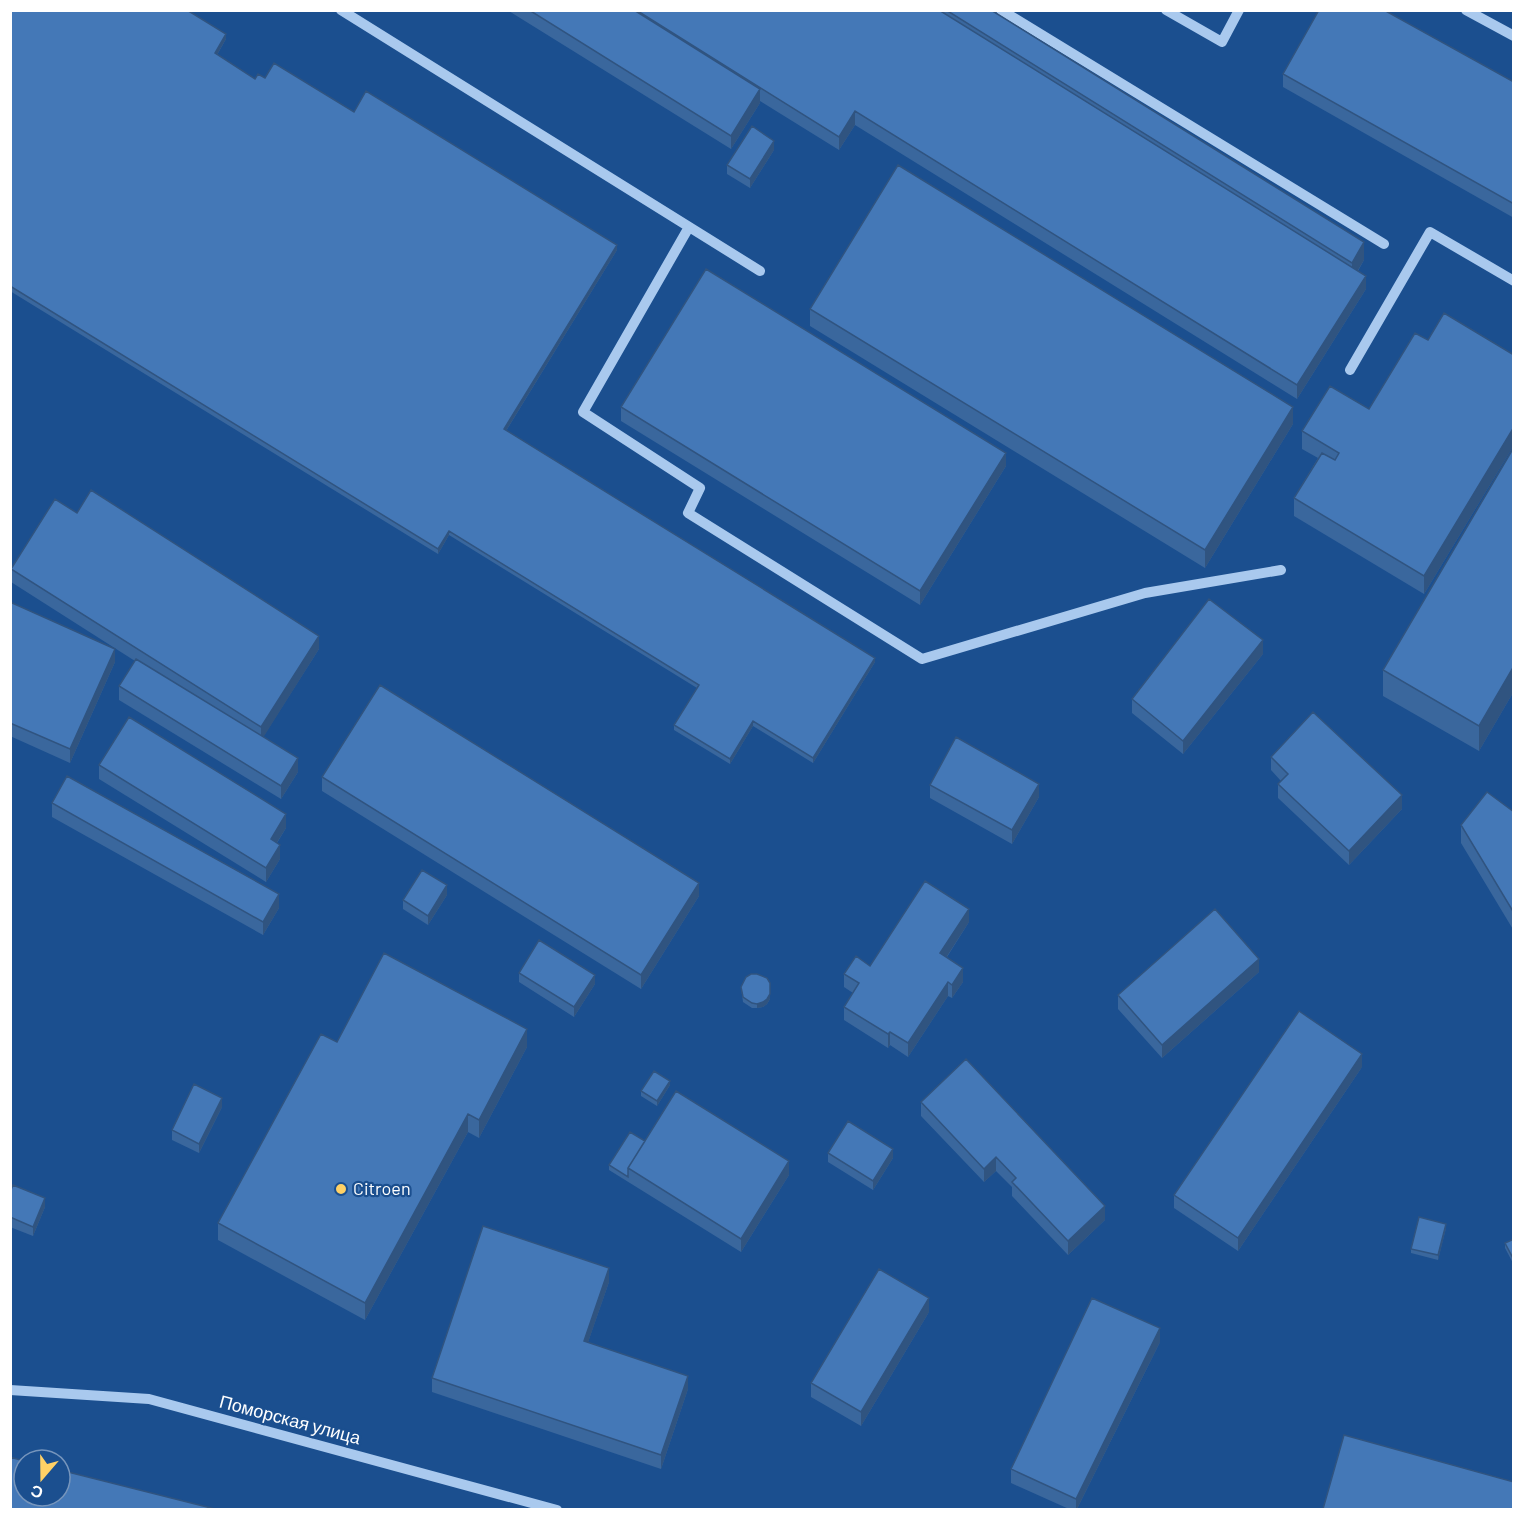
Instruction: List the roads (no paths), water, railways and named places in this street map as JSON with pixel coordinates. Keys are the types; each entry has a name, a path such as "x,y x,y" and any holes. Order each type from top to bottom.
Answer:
{"street":[{"path":"341,10 760,271"},
{"path":"1001,10 1384,244"},
{"path":"1166,10 1222,42 1239,10"},
{"path":"1466,10 1514,36"},
{"path":"689,227 583,412 700,488 688,513 922,659 1145,593 1281,570"},
{"path":"1350,370 1430,232 1514,281"},
{"name":"Поморская улица","path":"10,1390 149,1399 557,1509"}],"place":[{"name":"Citroen","path":"341,1189"}]}
